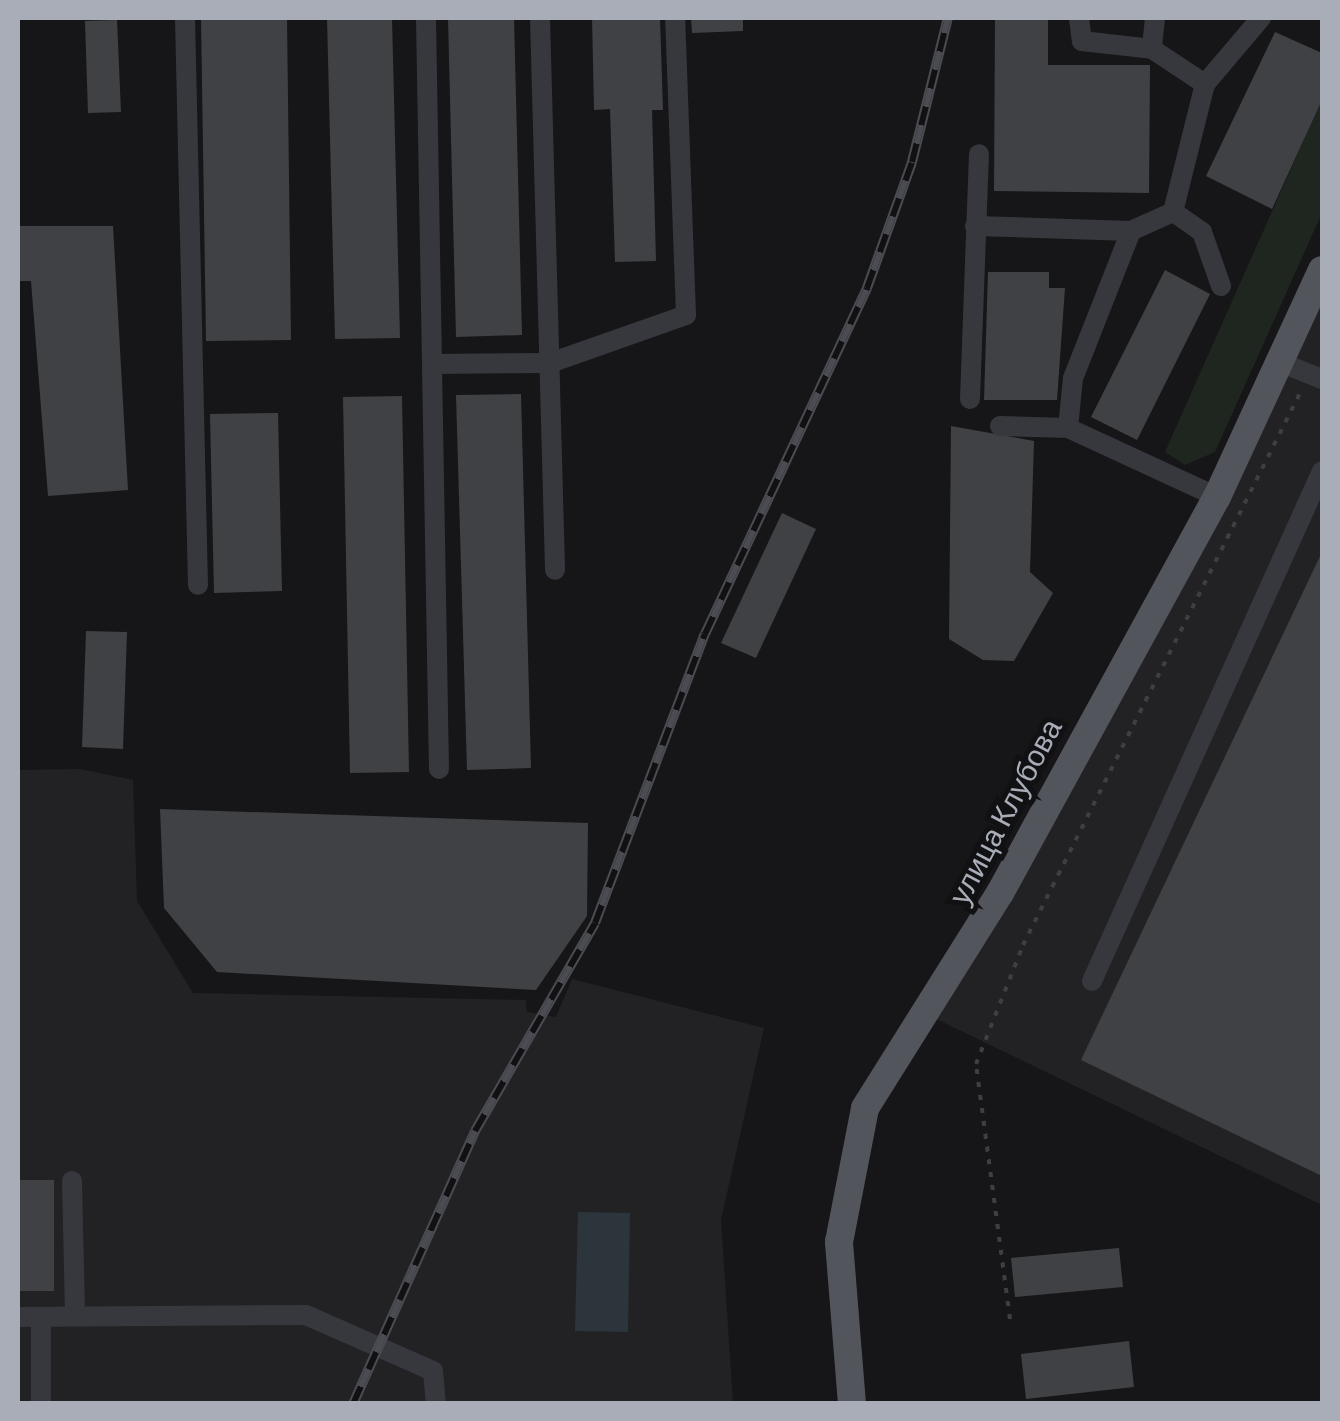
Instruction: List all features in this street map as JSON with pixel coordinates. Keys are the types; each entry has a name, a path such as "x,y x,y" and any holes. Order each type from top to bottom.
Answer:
{"main road":[{"name":"улица Клубова","path":"852,1404 839,1242 865,1108 1000,894 1217,497 1322,270"}],"lane":[{"path":"184,18 198,585"},
{"path":"426,18 439,769"},
{"path":"540,18 555,570"},
{"path":"432,364 550,364 686,314 676,18"},
{"path":"1079,18 1082,42 1152,49 1204,84"},
{"path":"1152,49 1154,18"},
{"path":"1173,212 1204,84 1261,18"},
{"path":"970,398 980,154"},
{"path":"975,226 1131,232 1173,212"},
{"path":"1173,212 1202,232 1220,286"},
{"path":"1068,428 1072,378 1131,232"},
{"path":"1282,363 1318,377"},
{"path":"1000,426 1068,428 1217,497"},
{"path":"1092,981 1322,471"},
{"path":"72,1181 75,1315"},
{"path":"18,1317 306,1315 432,1371 436,1404"},
{"path":"41,1316 41,1404"}],"path":[{"path":"1010,1318 976,1064 1022,945 1318,377"}],"shaded area":[{"path":"1322,99 1322,213 1215,452 1185,465 1165,452"},
{"path":"1322,293 1322,1205 928,1015"},
{"path":"80,769 133,780 137,901 193,993 526,1000 527,1012 556,1017 572,979 764,1028 721,1220 733,1403 18,1403 18,770"},
{"path":"578,1212 630,1213 628,1332 575,1331"}],"building":[{"path":"201,18 287,18 291,340 206,341"},
{"path":"327,18 392,18 400,338 335,339"},
{"path":"448,18 514,18 522,335 456,337"},
{"path":"592,18 660,18 663,110 652,110 656,261 615,262 610,109 594,110"},
{"path":"691,18 743,18 743,31 692,33"},
{"path":"995,18 1048,18 1048,65 1150,65 1149,193 994,191"},
{"path":"117,20 121,112 88,113 85,21"},
{"path":"1275,32 1322,53 1322,100 1272,209 1206,176"},
{"path":"18,226 113,226 128,490 48,496 31,281 18,281"},
{"path":"1165,270 1210,294 1137,440 1091,417"},
{"path":"988,272 1049,272 1049,288 1065,288 1057,400 984,400"},
{"path":"521,394 531,768 467,770 456,395"},
{"path":"402,396 409,772 350,773 343,397"},
{"path":"278,413 282,591 214,593 210,414"},
{"path":"951,426 1034,441 1030,572 1053,593 1014,661 983,660 949,639"},
{"path":"782,513 816,529 756,658 721,643"},
{"path":"1322,552 1322,1176 1081,1060"},
{"path":"86,631 127,632 123,749 82,747"},
{"path":"160,809 588,823 587,916 536,990 217,972 164,908"},
{"path":"18,1180 54,1180 54,1291 18,1291"},
{"path":"1119,1248 1123,1287 1015,1297 1011,1258"},
{"path":"1129,1341 1134,1387 1026,1399 1021,1354"}],"railway":[{"path":"353,1404 475,1131 595,923 705,634 867,288 912,162 948,18"}]}
